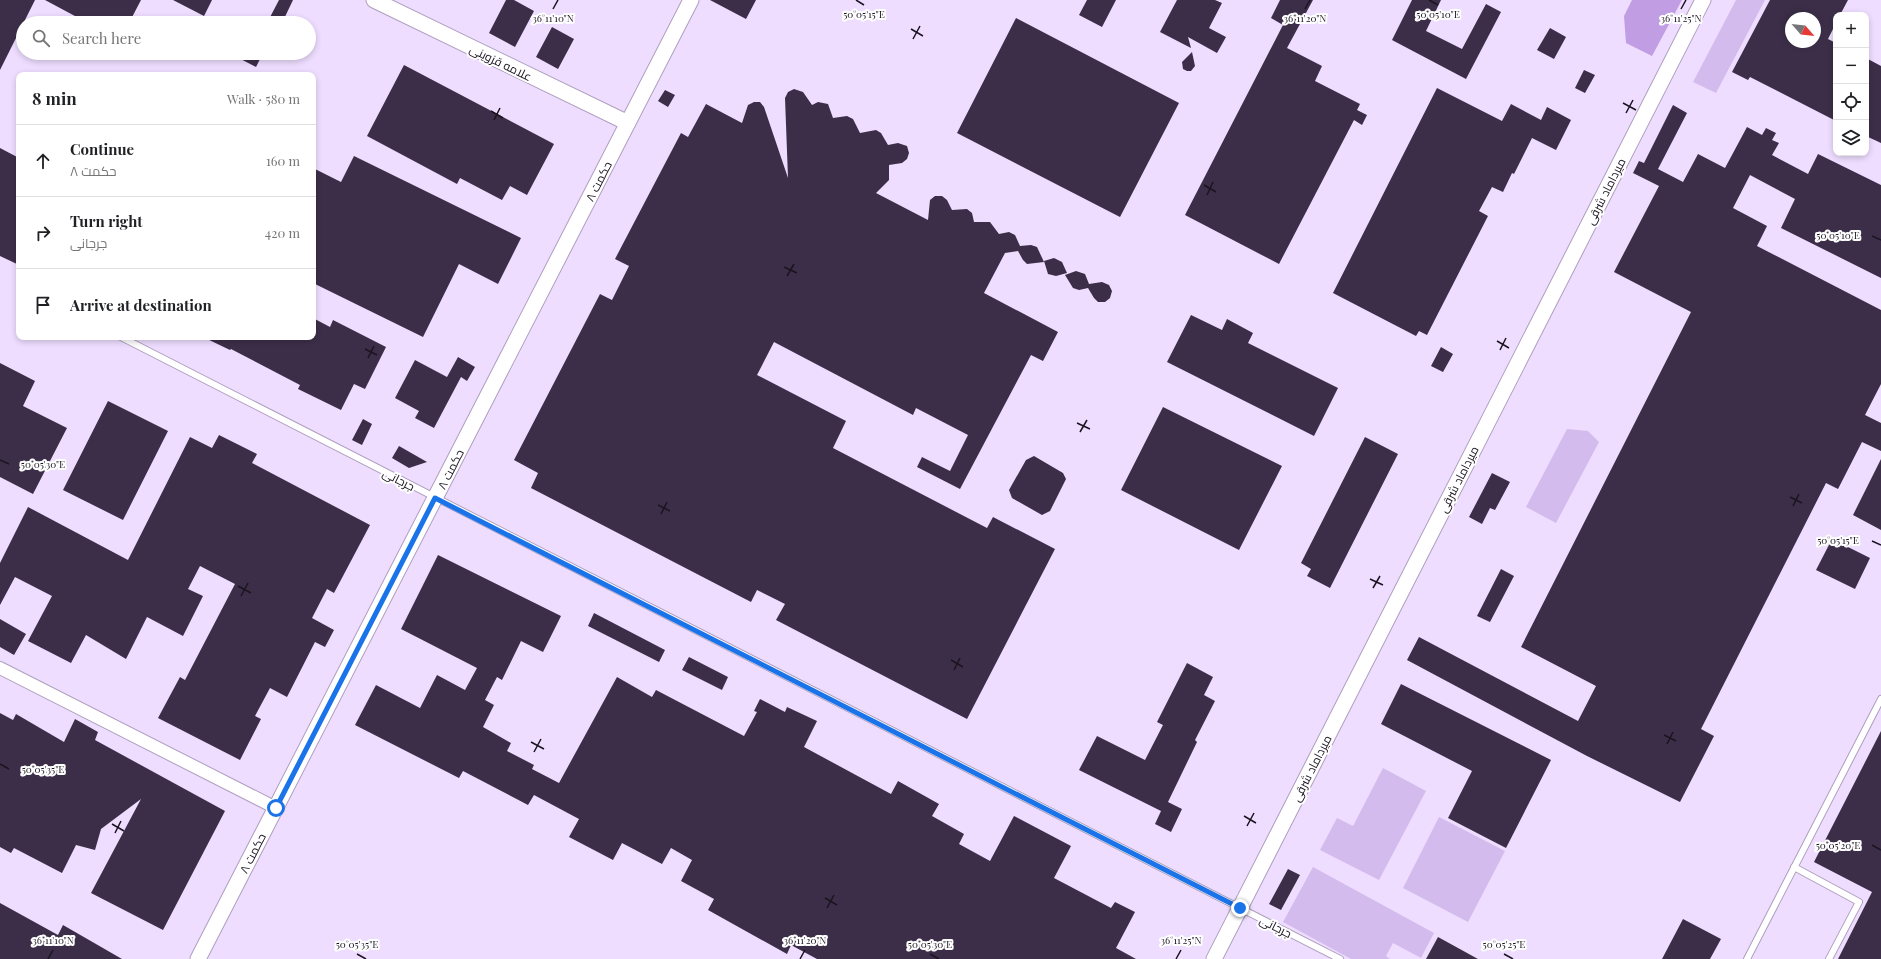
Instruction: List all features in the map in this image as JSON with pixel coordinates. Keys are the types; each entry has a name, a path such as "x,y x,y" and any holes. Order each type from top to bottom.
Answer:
{"street":[{"name":"علامه قزوینی","path":"374,0 628,123"},
{"name":"حکمت ۸","path":"198,959 690,0"},
{"name":"میرداماد شرقی","path":"1214,959 1703,0"},
{"path":"0,668 276,808"}],"lane":[{"name":"جرجانی","path":"127,340 1340,959"},
{"path":"1747,959 1881,699"},
{"path":"1794,868 1859,902 1829,959"}],"shaded area":[{"path":"1632,0 1682,0 1652,56 1626,43 1624,16"},
{"path":"1736,0 1765,0 1716,93 1693,82"},
{"path":"1567,429 1588,431 1599,442 1556,523 1526,507"},
{"path":"1383,768 1426,791 1379,880 1320,850 1337,818 1353,826"},
{"path":"1439,817 1505,851 1468,922 1403,888"},
{"path":"1313,867 1434,933 1421,958 1393,943 1386,956 1390,959 1351,959 1283,922"}],"building":[{"path":"0,0 35,0 27,16 16,16 16,38 0,70"},
{"path":"45,0 141,0 133,16 75,16"},
{"path":"173,0 212,0 204,16"},
{"path":"279,0 293,0 285,16 271,16"},
{"path":"506,0 514,0 534,11 515,47 489,33"},
{"path":"710,0 756,0 746,19"},
{"path":"1087,0 1116,0 1102,27 1079,15"},
{"path":"1177,0 1215,0 1222,3 1209,28 1226,37 1217,53 1188,37 1191,48 1160,32"},
{"path":"1280,0 1313,0 1287,48 1322,66 1315,81 1360,104 1357,110 1367,115 1362,125 1354,120 1279,264 1185,215 1283,25 1271,18"},
{"path":"1412,0 1441,0 1426,31 1462,49 1486,4 1501,12 1466,79 1392,40"},
{"path":"1770,0 1848,0 1842,12 1833,12 1833,29 1828,39 1833,42 1833,119 1750,77 1748,80 1732,72"},
{"path":"1016,18 1179,103 1120,217 957,133"},
{"path":"552,27 574,39 558,69 536,57"},
{"path":"1550,28 1566,37 1554,59 1537,50"},
{"path":"1192,52 1195,66 1191,71 1187,71 1183,69 1182,62"},
{"path":"242,60 260,60 256,67"},
{"path":"1869,60 1881,66 1881,143 1869,137"},
{"path":"404,65 554,144 527,195 510,186 502,200 460,178 457,184 367,136"},
{"path":"1584,70 1595,75 1585,93 1575,88"},
{"path":"1437,88 1502,121 1511,104 1541,120 1547,107 1571,120 1556,150 1532,138 1503,192 1492,187 1479,211 1488,216 1427,335 1419,331 1416,336 1333,293"},
{"path":"794,89 803,92 812,105 818,102 828,104 833,118 847,116 853,119 860,133 876,130 881,133 888,145 898,143 907,146 909,153 907,159 902,163 889,165 889,180 876,193 928,220 930,200 935,196 942,196 947,200 952,210 967,209 972,213 974,222 990,222 999,234 1009,232 1015,235 1020,246 1031,245 1037,247 1044,262 1027,264 1018,251 1005,253 984,293 1058,332 1043,361 1031,355 960,489 917,467 922,457 950,471 968,435 916,408 913,415 774,342 757,375 846,421 833,448 987,528 993,517 1055,549 967,719 776,620 785,604 757,590 751,602 531,488 538,473 514,460 600,294 612,300 629,266 615,259 681,133 688,137 706,104 742,123 748,105 754,102 760,102 764,107 788,178 785,98 788,92"},
{"path":"665,90 675,95 668,107 658,101"},
{"path":"1673,105 1687,113 1658,169 1683,182 1698,154 1725,168 1747,127 1762,135 1766,128 1776,133 1772,140 1779,143 1772,155 1808,174 1818,154 1881,185 1881,278 1781,228 1795,199 1750,175 1733,208 1767,226 1757,246 1881,310 1881,384 1865,415 1881,423 1881,451 1862,442 1838,489 1826,483 1701,729 1714,736 1680,802 1587,756 1407,660 1419,637 1578,721 1596,686 1521,647 1691,312 1614,272 1659,186 1633,173 1639,161 1644,163"},
{"path":"0,148 16,156 16,264 0,256"},
{"path":"354,156 521,238 498,284 459,264 423,337 316,284 316,170 341,182"},
{"path":"1054,258 1062,262 1067,273 1056,276 1048,274 1044,261"},
{"path":"1076,271 1085,274 1089,284 1102,282 1109,285 1112,291 1110,298 1105,302 1098,302 1088,288 1079,290 1073,288 1065,275"},
{"path":"1191,315 1222,330 1227,319 1253,333 1248,343 1338,388 1314,436 1167,362"},
{"path":"316,320 330,327 333,320 386,347 365,389 354,384 341,410 298,389 300,385 231,349 230,350 209,340 316,340"},
{"path":"1441,347 1453,354 1443,372 1431,366"},
{"path":"458,357 475,367 467,381 461,377 434,428 415,418 419,411 395,398 415,360 447,377"},
{"path":"0,363 35,381 23,406 67,428 33,494 0,477"},
{"path":"108,401 168,431 123,520 63,490"},
{"path":"1163,407 1282,466 1239,550 1121,490"},
{"path":"363,419 372,424 362,445 352,440"},
{"path":"219,435 257,454 252,463 370,525 334,593 327,589 312,618 334,630 325,647 315,642 287,697 270,688 255,716 261,719 240,760 158,718 180,677 185,680 235,584 200,566 188,589 203,596 183,636 147,617 126,659 86,635 71,663 28,641 52,596 15,577 0,605 0,563 28,507 128,560 190,437 212,448"},
{"path":"1365,437 1398,454 1330,588 1307,576 1311,569 1301,563"},
{"path":"399,446 427,462 409,468 392,458"},
{"path":"1034,456 1063,473 1066,479 1050,511 1042,515 1012,498 1009,490 1026,460"},
{"path":"1881,459 1881,530 1853,515"},
{"path":"1492,473 1510,482 1495,510 1490,508 1482,524 1469,517"},
{"path":"1832,539 1870,558 1855,589 1816,570"},
{"path":"438,555 561,616 543,652 521,641 502,680 497,677 485,700 494,705 483,727 511,743 507,751 534,765 532,769 559,783 617,677 652,697 656,690 744,736 757,712 754,711 760,699 785,712 787,707 817,721 804,747 891,794 898,781 939,804 932,816 964,834 959,844 990,861 1014,816 1071,846 1054,878 1111,908 1115,902 1135,912 1116,948 1136,959 817,959 791,945 787,954 708,910 714,899 681,881 692,860 671,848 662,864 622,843 613,860 569,837 579,819 534,795 528,805 463,771 459,778 355,725 376,685 420,708 437,675 465,690 477,668 401,629"},
{"path":"1501,569 1514,576 1490,622 1477,616"},
{"path":"594,613 665,650 659,662 588,626"},
{"path":"0,619 26,634 14,655 0,647"},
{"path":"689,657 728,677 722,690 682,670"},
{"path":"1187,663 1213,677 1204,695 1215,701 1195,740 1197,742 1168,802 1182,809 1171,832 1155,824 1161,811 1079,770 1097,736 1145,760 1163,725 1157,722"},
{"path":"1401,684 1551,760 1506,848 1448,818 1472,771 1381,724"},
{"path":"0,713 13,720 16,714 64,742 75,719 98,732 95,740 225,811 163,930 91,893 141,799 101,829 95,850 76,845 62,873 14,848 11,853 0,847"},
{"path":"1881,731 1881,959 1838,959 1872,892 1814,862"},
{"path":"1288,869 1300,875 1281,910 1269,904"},
{"path":"0,903 58,935 63,925 122,959 0,959"},
{"path":"1683,919 1721,939 1710,959 1662,959"},
{"path":"1438,937 1478,959 1426,959"}],"route":[{"path":"276,808 435,498 1240,908"}]}
